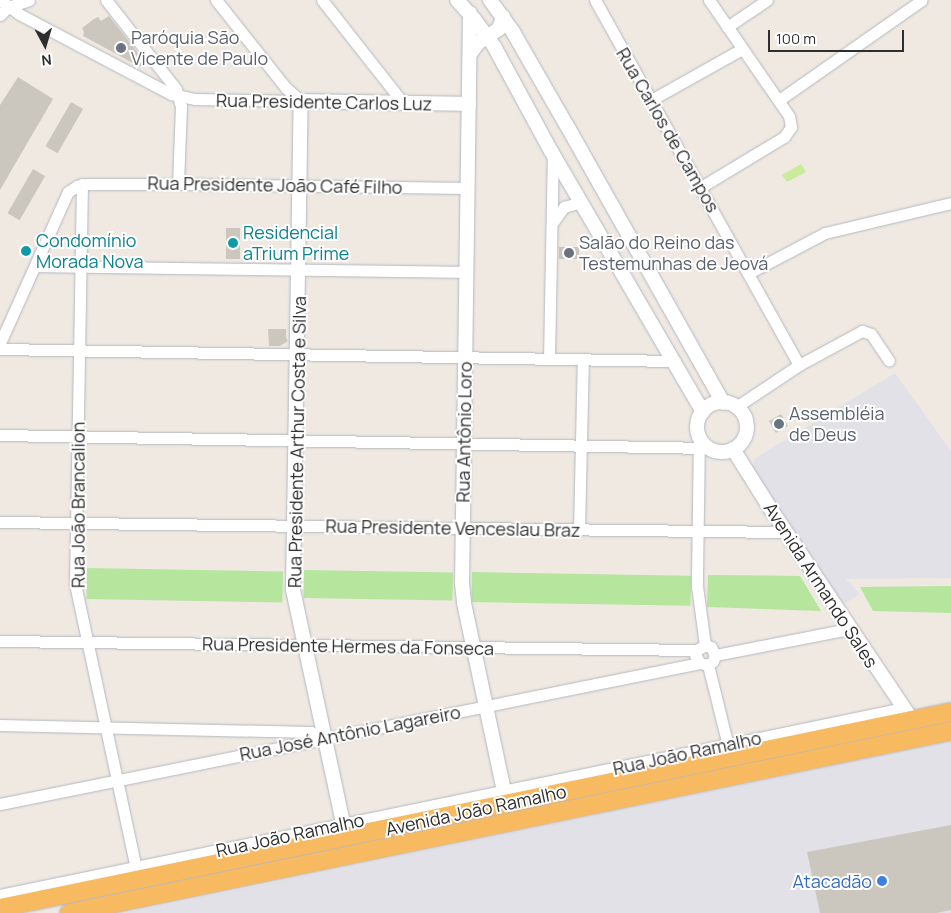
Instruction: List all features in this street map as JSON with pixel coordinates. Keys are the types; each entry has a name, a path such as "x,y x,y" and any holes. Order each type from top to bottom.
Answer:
{"highway":[{"name":"Avenida João Ramalho","path":"0,908 137,874 907,714 951,712"},
{"path":"907,714 923,737"},
{"name":"Avenida João Ramalho","path":"69,913 951,731"},
{"path":"408,842 458,825 488,819 494,815 502,798"},
{"path":"344,831 350,848 358,854"}],"street":[{"path":"3,7 29,0"},
{"path":"106,0 172,82 179,96 181,106 178,184"},
{"path":"216,0 286,88 301,101"},
{"path":"322,0 403,103"},
{"path":"457,0 470,13 489,38 553,154 703,412 704,458 698,470 697,531 697,594 701,648 695,656 708,661"},
{"path":"470,13 481,2 490,0 503,18 729,405 743,414 747,427 743,441 733,449 722,452 703,442 690,442 680,448"},
{"name":"Rua Carlos de Campos","path":"595,0 799,365"},
{"path":"701,187 784,137 791,127 791,122 779,100 708,0"},
{"path":"727,27 767,0"},
{"path":"779,100 922,0"},
{"name":"Rua Presidente Carlos Luz","path":"3,7 179,96 195,99 470,104"},
{"name":"Rua Antônio Loro","path":"470,13 462,594 486,706 502,798"},
{"path":"470,54 478,43 489,38 499,29 503,18"},
{"path":"650,100 742,49"},
{"path":"142,78 151,71 155,61"},
{"name":"Rua Presidente Arthur Costa e Silva","path":"301,101 294,589 344,831"},
{"path":"549,358 553,154"},
{"path":"0,343 68,192 82,184"},
{"name":"Rua Presidente João Café Filho","path":"82,184 468,188"},
{"name":"Rua João Brancalion","path":"82,184 75,584 89,642 137,874"},
{"path":"552,224 564,206 581,202"},
{"path":"749,273 825,233 951,203"},
{"path":"35,266 467,272"},
{"path":"703,412 709,407 729,405 862,331 871,334 889,361"},
{"path":"0,349 675,361"},
{"path":"579,530 583,359"},
{"path":"0,435 680,448 703,442"},
{"name":"Avenida Armando Sales","path":"733,449 907,714"},
{"name":"Rua Presidente Venceslau Braz","path":"0,522 786,532"},
{"name":"Rua José Antônio Lagareiro","path":"0,804 708,661 850,629"},
{"name":"Rua Presidente Hermes da Fonseca","path":"0,641 473,648 701,648"},
{"path":"701,648 711,647 708,661 729,751"},
{"path":"0,725 282,730 311,732 324,738"},
{"path":"282,730 284,738 282,746"},
{"path":"0,895 137,874"}],"shaded area":[{"path":"895,373 951,451 951,578 846,579 860,594 844,604 753,469 754,459"},
{"path":"951,741 951,913 125,913"}],"green space":[{"path":"801,164 806,172 787,182 782,175"},
{"path":"87,568 283,571 282,602 86,599"},
{"path":"304,570 453,573 452,601 304,598"},
{"path":"472,572 691,576 690,606 471,602"},
{"path":"708,575 800,576 821,611 707,607"},
{"path":"951,586 951,613 873,611 860,587"}],"building":[{"name":"Paróquia São Vicente de Paulo","path":"109,16 145,62 140,67 83,36 82,28 98,17 101,21"},
{"path":"18,77 53,99 0,190 0,105"},
{"path":"71,102 83,109 58,153 46,146"},
{"path":"33,169 45,176 20,220 8,213"},
{"name":"Residencial aTrium Prime","path":"226,228 240,228 240,259 226,259"},
{"name":"Salão do Reino das Testemunhas de Jeová","path":"559,247 579,247 579,259 559,259"},
{"path":"268,329 286,329 288,341 280,346 269,346"},
{"name":"Assembléia de Deus","path":"781,414 788,426 776,433 769,421"},
{"name":"Atacadão","path":"951,825 951,910 937,913 820,913 807,852"}],"place":[{"name":"Paróquia São Vicente de Paulo","path":"121,48"},
{"name":"Residencial aTrium Prime","path":"233,243"},
{"name":"Condomínio Morada Nova","path":"26,251"},
{"name":"Salão do Reino das Testemunhas de Jeová","path":"569,253"},
{"name":"Assembléia de Deus","path":"779,424"},
{"name":"Atacadão","path":"882,881"}]}
